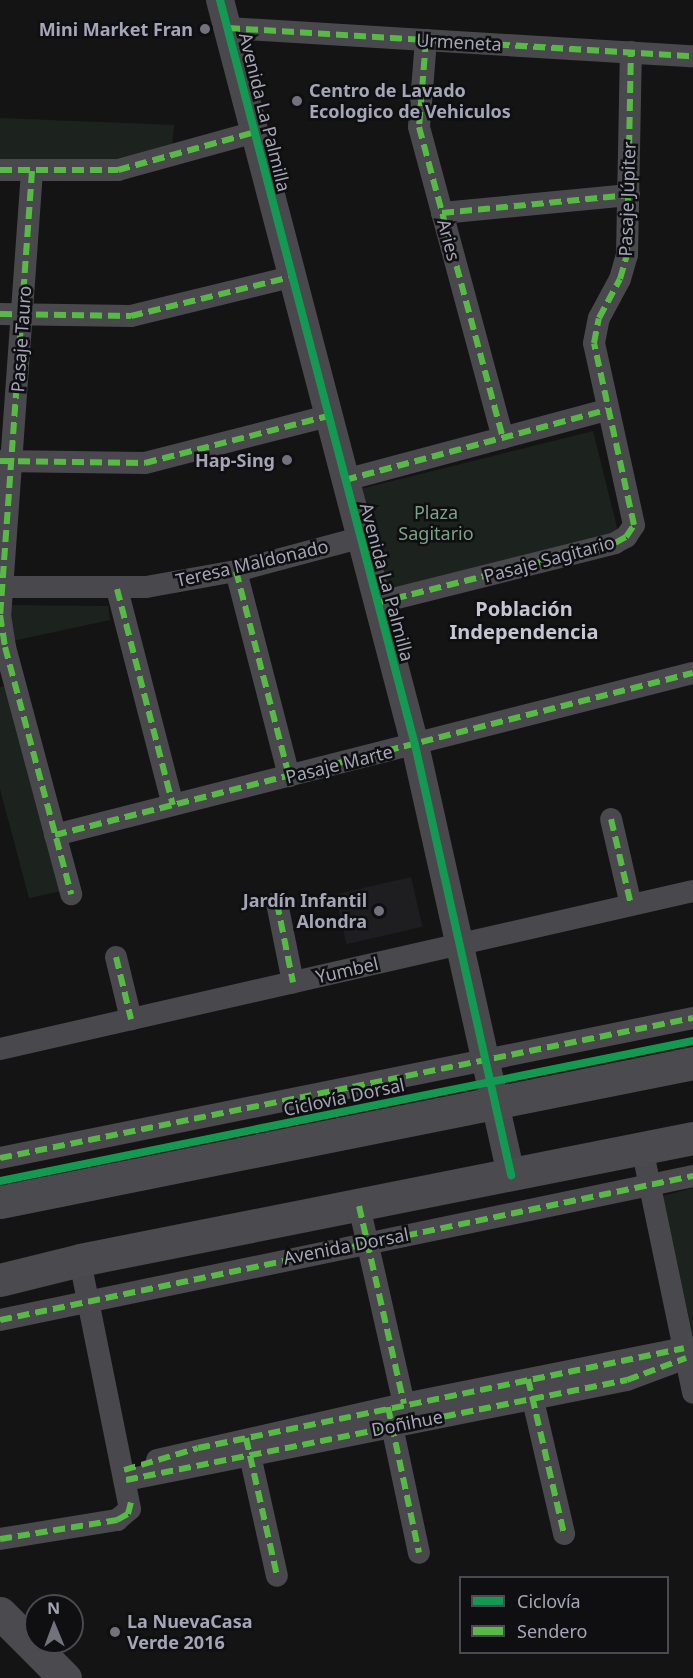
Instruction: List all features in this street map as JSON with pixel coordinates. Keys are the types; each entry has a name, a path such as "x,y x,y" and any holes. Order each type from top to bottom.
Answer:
{"main road":[{"path":"0,1202 693,1063"},
{"name":"Avenida Dorsal","path":"0,1280 80,1260 693,1138"},
{"path":"0,1613 65,1678"}],"street":[{"name":"Avenida La Palmilla","path":"220,0 415,745 511,1175"},
{"name":"Urmeneta","path":"228,28 691,56"},
{"name":"Aries","path":"426,40 419,127 503,438"},
{"name":"Pasaje Júpiter","path":"607,410 594,343 599,318 624,267 629,195 631,52"},
{"path":"0,170 118,170 255,132"},
{"name":"Pasaje Tauro","path":"32,171 11,315 0,587 1,628 6,676 71,894"},
{"path":"442,213 629,195"},
{"path":"11,315 131,316 291,277"},
{"path":"345,480 607,410"},
{"name":"Pasaje Sagitario","path":"377,603 626,537 634,525 633,511 607,410"},
{"path":"6,462 145,463 328,416"},
{"name":"Teresa Maldonado","path":"0,587 117,589 236,571 360,538"},
{"path":"236,571 289,776"},
{"path":"117,589 173,805"},
{"name":"Pasaje Marte","path":"55,835 693,673"},
{"path":"611,819 631,905"},
{"name":"Yumbel","path":"0,1049 693,891"},
{"path":"277,903 293,982"},
{"path":"116,957 131,1019"},
{"path":"0,1158 693,1018"},
{"path":"642,1148 693,1393"},
{"name":"Avenida Dorsal","path":"0,1320 88,1299 693,1176"},
{"path":"359,1206 419,1553"},
{"path":"0,1539 117,1520 128,1514 131,1502 80,1260"},
{"name":"Doñihue","path":"125,1475 394,1413 531,1389 685,1353"},
{"path":"531,1389 564,1534"},
{"path":"248,1446 277,1576"}],"shaded area":[{"name":"Jardín Infantil Alondra","path":"411,877 422,927 346,944 335,895"}],"green space":[{"path":"0,118 174,125 172,146 123,161 0,160"},
{"name":"Plaza Sagitario","path":"593,431 618,533 386,591 360,489"},
{"path":"9,605 108,606 110,620 12,641"},
{"path":"8,685 62,891 29,898 0,789 0,687"},
{"path":"693,1188 693,1336 663,1196"}],"marked path":[{"path":"228,28 691,56"},
{"path":"426,40 419,127 503,438"},
{"path":"377,603 615,543 626,537 634,525 594,343 599,318 620,279 627,255 631,52"},
{"path":"0,170 118,170 255,132"},
{"path":"32,171 0,615 5,647 71,894"},
{"path":"442,213 629,195"},
{"path":"0,314 131,316 291,277"},
{"path":"345,480 607,410"},
{"path":"0,461 145,463 328,416"},
{"path":"236,571 289,776"},
{"path":"117,589 173,805"},
{"path":"55,835 693,673"},
{"path":"611,819 631,905"},
{"path":"277,903 293,982"},
{"path":"116,957 131,1019"},
{"path":"0,1158 693,1018"},
{"path":"0,1320 693,1176"},
{"path":"359,1206 404,1404"},
{"path":"124,1470 198,1448 684,1348"},
{"path":"126,1480 627,1380 686,1358"},
{"path":"528,1379 564,1534"},
{"path":"388,1407 419,1553"},
{"path":"246,1438 277,1576"},
{"path":"0,1539 117,1520 128,1514 131,1502"}],"cycle path":[{"path":"220,0 415,745 511,1175"},
{"name":"Ciclovía Dorsal","path":"0,1181 693,1041"}],"place":[{"name":"Mini Market Fran","path":"205,29"},
{"name":"Centro de Lavado Ecologico de Vehiculos","path":"297,101"},
{"name":"Hap-Sing","path":"287,460"},
{"name":"Jardín Infantil Alondra","path":"379,911"},
{"name":"La NuevaCasa Verde 2016","path":"115,1632"}],"district":[{"name":"Población Independencia","path":"524,620"}]}
